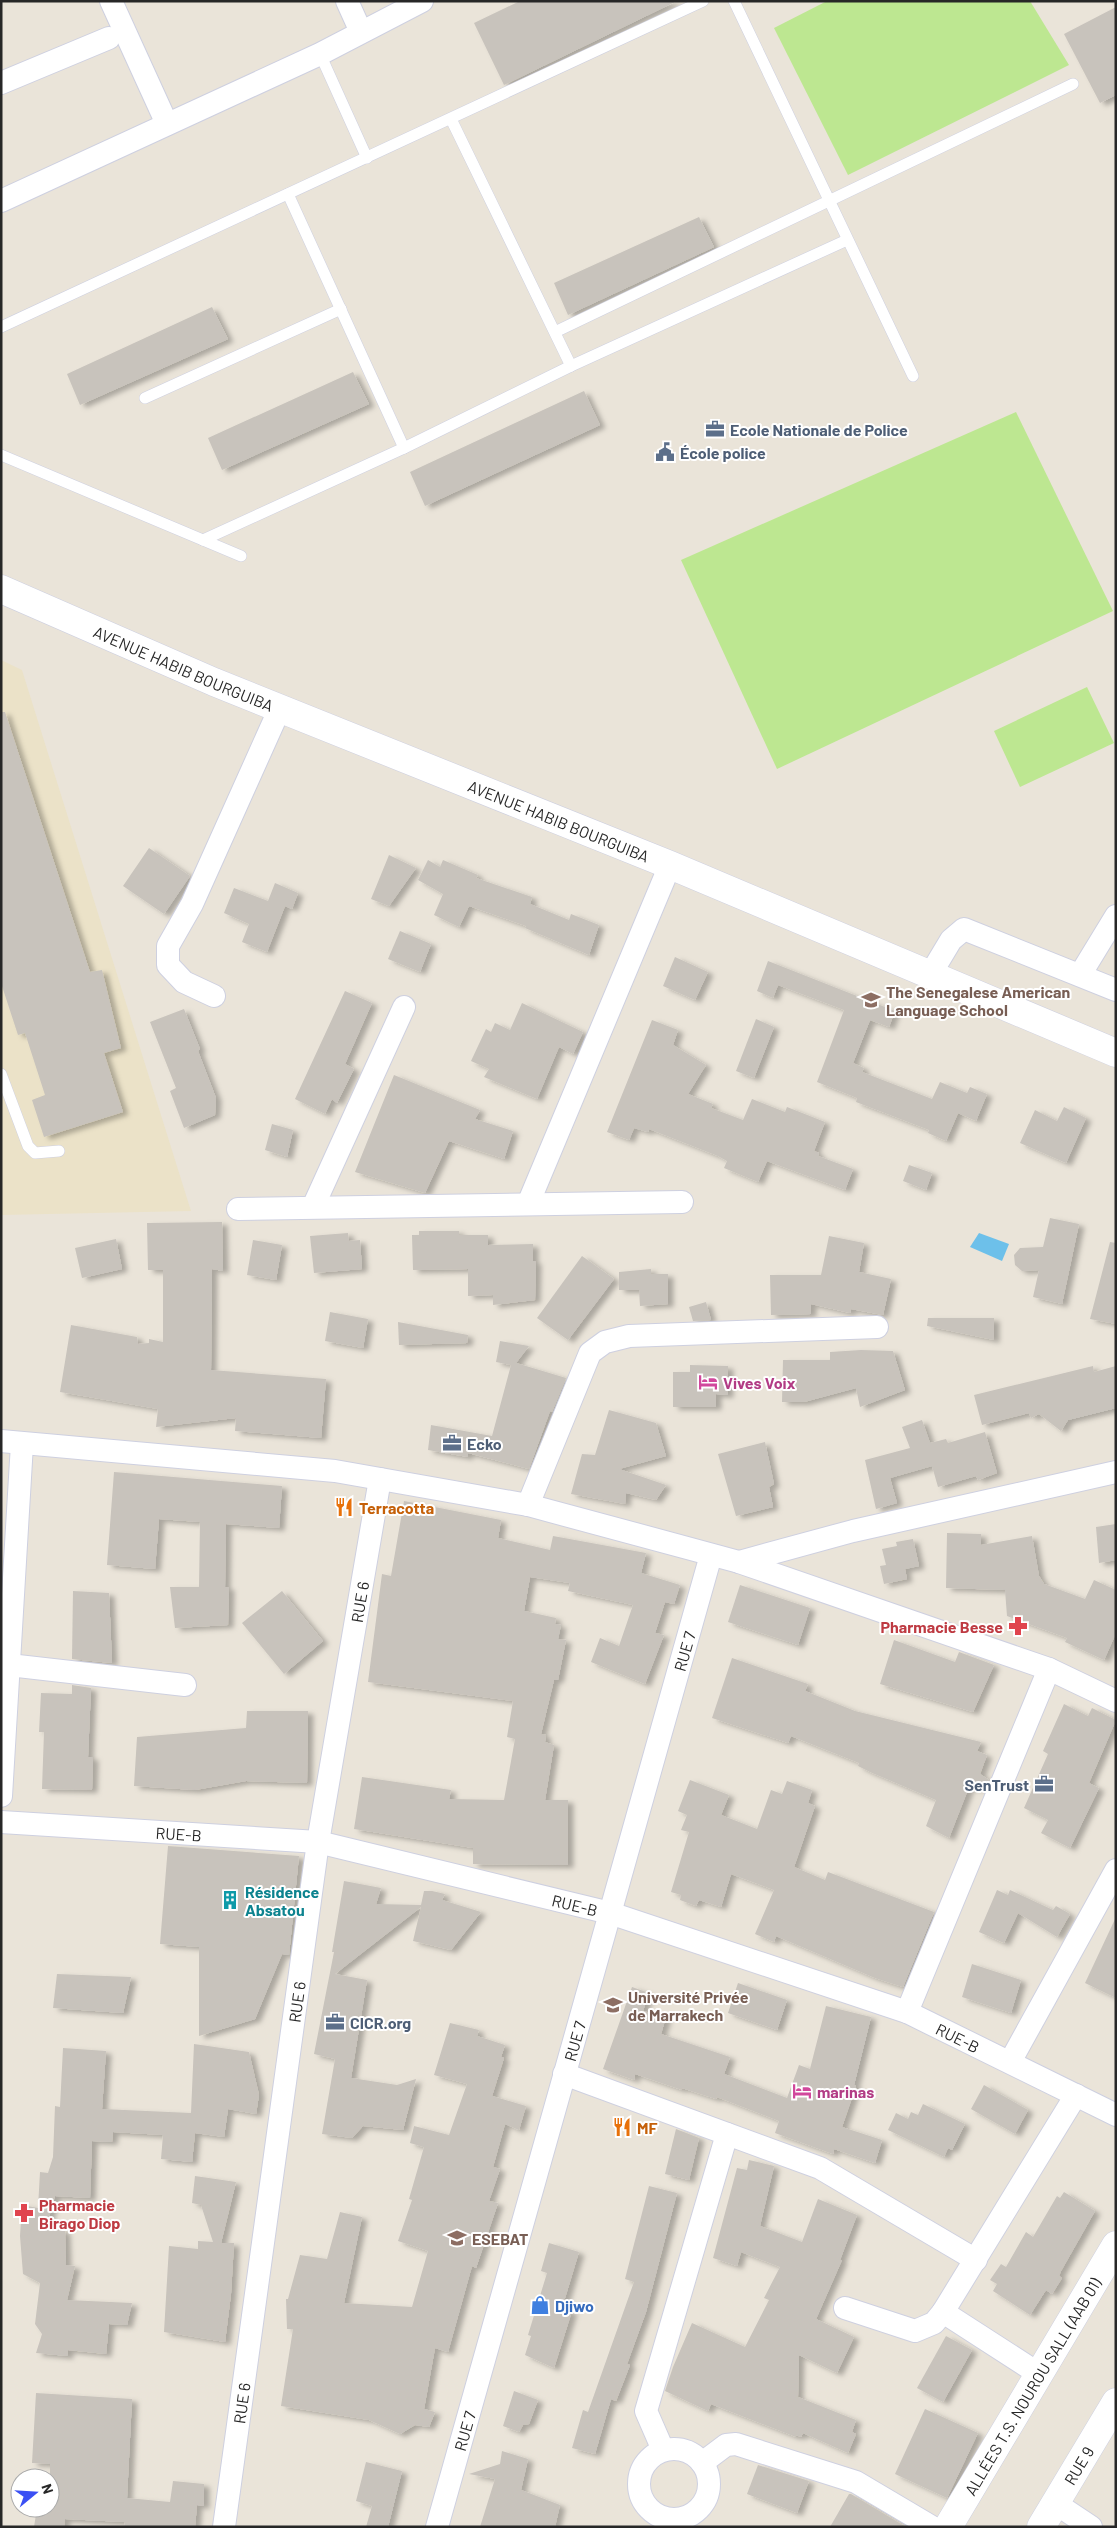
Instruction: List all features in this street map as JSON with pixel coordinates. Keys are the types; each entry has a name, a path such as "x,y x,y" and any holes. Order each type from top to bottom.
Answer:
{"main road":[{"name":"AVENUE HABIB BOURGUIBA","path":"1,589 214,682 670,865 1116,1053"},
{"name":"ALLÉES T.S. NOUROU SALL (AAB 01)","path":"948,2527 1116,2245"},
{"name":"RUE 9","path":"1041,2527 1116,2402"}],"street":[{"path":"111,1 167,124"},
{"path":"347,1 361,32"},
{"path":"1,201 320,54 422,1"},
{"path":"1,83 108,38"},
{"path":"214,996 184,982 168,965 168,946 192,904 280,708"},
{"path":"528,1204 670,865"},
{"path":"1080,975 1116,916"},
{"path":"930,975 951,940 964,929 1116,990"},
{"path":"313,1207 404,1006"},
{"path":"238,1209 682,1202"},
{"path":"528,1505 590,1353 605,1342 629,1336 877,1327"},
{"path":"1,1796 9,1665 12,1443 335,1471 528,1505 739,1562 1049,1669 1116,1701"},
{"path":"739,1562 853,1531 1116,1472"},
{"name":"RUE 6","path":"224,2527 318,1842 380,1479"},
{"name":"RUE 7","path":"437,2527 710,1555"},
{"path":"9,1665 185,1685"},
{"path":"907,2012 1049,1669"},
{"name":"RUE-B","path":"1,1822 318,1842 610,1913 907,2012 1116,2115"},
{"path":"1010,2062 1116,1870"},
{"path":"564,2074 820,2168 976,2260"},
{"path":"845,2308 915,2331 934,2324 976,2260 1076,2095"},
{"path":"663,2450 646,2411 727,2134"},
{"path":"943,2312 1039,2374"},
{"path":"702,2463 726,2445 736,2444 856,2482 932,2527"},
{"path":"673,2448 684,2450 702,2463 708,2472 708,2494 696,2512 686,2522 654,2513 641,2495 641,2474 646,2464 663,2450 673,2448"},
{"path":"1055,2503 1091,2527"}],"lane":[{"path":"1,327 703,1"},
{"path":"733,4 912,376"},
{"path":"320,54 367,158"},
{"path":"555,332 1073,84"},
{"path":"451,119 571,366"},
{"path":"288,194 404,448"},
{"path":"203,540 404,448 571,366 847,240"},
{"path":"145,398 341,310"},
{"path":"1,454 242,556"},
{"path":"1,1074 28,1146 35,1153 59,1151"}],"shaded area":[{"path":"1,660 22,670 191,1211 1,1215"}],"green space":[{"path":"827,1 1030,1 1069,65 848,175 774,28"},
{"path":"1016,412 1113,611 777,769 681,560"},
{"path":"1087,687 1114,743 1020,787 994,731"}],"water":[{"path":"979,1233 1009,1244 1002,1261 970,1247"}],"building":[{"path":"520,1 677,1 504,85 474,23"},
{"path":"1116,7 1116,95 1100,103 1064,34"},
{"path":"699,217 714,247 568,315 554,283"},
{"path":"212,307 228,339 80,405 67,374"},
{"path":"353,372 369,404 222,470 208,438"},
{"path":"584,391 600,425 425,506 410,472"},
{"path":"1,712 5,712 90,972 102,970 121,1048 104,1053 123,1112 44,1137 32,1100 45,1095 25,1033 18,1035 1,983"},
{"path":"149,848 190,876 164,914 123,886"},
{"path":"389,855 416,868 389,906 371,899"},
{"path":"428,860 440,867 443,860 478,875 476,878 532,897 530,904 569,920 571,914 599,925 589,955 525,928 526,926 469,906 459,927 434,915 443,894 418,880"},
{"path":"275,883 298,893 292,909 285,906 267,952 242,942 249,924 224,913 234,888 268,901"},
{"path":"400,931 431,944 420,972 388,959"},
{"path":"675,957 708,972 695,1000 663,986"},
{"path":"768,961 895,1011 889,1027 870,1020 853,1063 864,1068 862,1072 932,1099 940,1082 967,1093 970,1087 987,1094 976,1121 958,1113 946,1141 928,1133 929,1130 856,1102 857,1098 817,1082 844,1010 778,985 773,998 757,991"},
{"path":"345,991 372,1003 345,1064 354,1069 337,1103 332,1099 325,1114 295,1099"},
{"path":"522,1003 583,1032 573,1054 559,1047 537,1099 484,1077 489,1069 471,1061 486,1029 491,1032 495,1023 510,1030"},
{"path":"184,1009 200,1049 198,1051 216,1098 215,1115 184,1128 170,1091 176,1088 150,1022"},
{"path":"756,1019 774,1027 754,1078 736,1071"},
{"path":"652,1020 678,1030 673,1045 706,1065 688,1094 713,1104 711,1108 743,1120 752,1099 785,1112 787,1107 825,1122 814,1151 819,1153 818,1156 853,1169 845,1190 767,1161 758,1182 724,1168 727,1161 718,1156 649,1129 648,1132 634,1128 629,1140 607,1132"},
{"path":"394,1075 480,1110 475,1119 513,1131 504,1159 449,1141 425,1193 355,1172"},
{"path":"1064,1107 1086,1118 1066,1163 1020,1143 1035,1110 1057,1121"},
{"path":"272,1124 293,1130 287,1157 265,1150"},
{"path":"909,1165 932,1173 926,1190 903,1181"},
{"path":"1050,1218 1079,1224 1062,1304 1033,1297 1039,1270 1022,1271 1015,1265 1014,1255 1020,1248 1043,1247"},
{"path":"222,1222 223,1271 212,1269 211,1370 326,1379 321,1438 235,1431 236,1418 156,1427 158,1409 60,1392 71,1325 137,1337 138,1344 149,1343 149,1339 163,1342 163,1270 148,1270 147,1223"},
{"path":"419,1231 459,1231 459,1235 488,1235 488,1245 533,1244 533,1261 536,1261 535,1300 493,1305 493,1295 468,1296 468,1269 413,1270 412,1235 419,1235"},
{"path":"348,1233 349,1241 360,1240 362,1269 314,1273 310,1236"},
{"path":"829,1236 864,1243 859,1272 891,1279 883,1315 851,1309 850,1313 811,1304 811,1314 771,1315 770,1275 821,1275"},
{"path":"116,1239 122,1269 82,1278 75,1248"},
{"path":"253,1240 282,1245 276,1280 247,1275"},
{"path":"1110,1242 1116,1243 1116,1324 1090,1319"},
{"path":"582,1256 614,1279 568,1340 537,1318"},
{"path":"651,1269 651,1274 668,1274 668,1304 640,1306 639,1290 619,1290 619,1272"},
{"path":"706,1302 711,1320 693,1321 689,1307"},
{"path":"330,1312 368,1319 363,1348 325,1341"},
{"path":"928,1318 994,1318 994,1340 927,1326"},
{"path":"398,1322 468,1335 467,1343 399,1345"},
{"path":"500,1341 529,1346 516,1363 566,1378 552,1412 550,1411 529,1469 468,1453 468,1457 428,1450 431,1425 492,1436 511,1365 496,1362"},
{"path":"861,1350 893,1351 905,1390 860,1407 856,1388 804,1402 782,1402 783,1360 830,1360 830,1352"},
{"path":"690,1365 728,1366 728,1395 716,1394 716,1407 673,1407 673,1372 690,1372"},
{"path":"1093,1366 1094,1372 1116,1366 1116,1408 1068,1420 1061,1431 1039,1414 1031,1418 1029,1413 982,1425 974,1395"},
{"path":"609,1410 656,1423 666,1456 619,1469 666,1485 656,1500 626,1493 625,1504 571,1494 582,1454 595,1455"},
{"path":"922,1420 930,1443 946,1439 948,1443 985,1432 997,1473 978,1480 976,1476 938,1487 932,1466 890,1478 897,1503 876,1509 865,1460 910,1448 902,1427"},
{"path":"765,1442 774,1484 769,1487 773,1507 736,1516 718,1454"},
{"path":"114,1472 282,1486 279,1528 226,1524 225,1587 229,1587 228,1625 175,1628 170,1587 199,1587 200,1522 159,1519 155,1569 107,1565"},
{"path":"404,1501 501,1520 498,1538 550,1550 553,1536 646,1553 641,1573 680,1585 674,1604 665,1602 655,1633 664,1635 645,1684 591,1662 600,1638 619,1646 633,1605 568,1591 570,1583 530,1577 524,1611 556,1618 555,1624 561,1625 558,1639 566,1640 558,1680 554,1680 541,1734 546,1735 545,1742 554,1745 545,1800 568,1800 568,1865 473,1864 473,1848 354,1829 362,1777 451,1790 449,1799 504,1800 515,1739 507,1737 513,1701 368,1682 382,1574 391,1576"},
{"path":"1116,1524 1116,1560 1099,1563 1096,1527"},
{"path":"947,1533 981,1534 981,1545 1032,1536 1039,1576 1044,1584 1085,1599 1094,1580 1116,1590 1116,1633 1104,1660 1065,1642 1067,1638 1007,1616 1005,1590 946,1588"},
{"path":"913,1539 919,1566 905,1569 907,1579 884,1584 880,1566 886,1565 882,1549 897,1546 896,1542"},
{"path":"740,1585 810,1608 798,1645 728,1622"},
{"path":"73,1591 109,1593 112,1663 72,1659"},
{"path":"282,1591 323,1641 284,1674 242,1623"},
{"path":"894,1640 955,1662 959,1652 994,1665 973,1712 880,1684"},
{"path":"732,1658 808,1684 805,1691 855,1711 981,1742 977,1751 987,1755 980,1774 989,1780 985,1789 969,1787 949,1838 926,1826 936,1800 870,1772 858,1766 859,1763 791,1736 788,1743 712,1718"},
{"path":"72,1685 91,1688 88,1757 93,1757 92,1790 42,1789 44,1732 39,1732 41,1693 72,1694"},
{"path":"1064,1704 1088,1716 1092,1708 1116,1720 1089,1783 1099,1788 1070,1848 1041,1833 1048,1820 1024,1808 1048,1754 1043,1751"},
{"path":"247,1711 308,1711 307,1783 246,1781 195,1790 134,1786 137,1737 246,1728"},
{"path":"690,1780 729,1795 721,1815 757,1829 771,1790 782,1794 787,1781 812,1790 808,1803 815,1806 794,1867 825,1880 828,1872 934,1912 903,1987 875,1978 776,1936 774,1942 755,1934 774,1890 731,1874 721,1907 699,1900 696,1906 680,1900 681,1895 671,1892 689,1832 681,1830 687,1815 678,1811"},
{"name":"Résidence Absatou","path":"168,1846 299,1856 289,1955 282,1954 255,2019 199,2036 199,1947 160,1944"},
{"path":"344,1881 381,1888 376,1904 421,1905 424,1891 432,1891 445,1894 442,1900 481,1912 451,1950 413,1941 421,1907 335,1974 367,1980 351,2078 397,2085 416,2079 403,2130 363,2126 352,2138 322,2134 335,2059 314,2054 334,1952 332,1952"},
{"path":"997,1890 1008,1895 1010,1890 1053,1910 1056,1906 1070,1914 1057,1937 1018,1913 1004,1943 979,1932"},
{"path":"1116,1917 1116,1998 1085,1983"},
{"path":"972,1964 1021,1980 1011,2013 962,1997"},
{"path":"57,1974 131,1977 123,2013 53,2008"},
{"path":"738,1983 787,2000 777,2030 728,2013"},
{"path":"632,1987 649,1993 643,2011 666,2017 661,2034 730,2057 724,2074 787,2098 799,2065 810,2069 826,2006 871,2017 854,2085 856,2086 842,2127 882,2140 875,2163 834,2149 833,2154 775,2133 779,2121 717,2097 716,2099 682,2088 682,2090 635,2074 634,2080 603,2069"},
{"path":"450,2023 479,2030 477,2036 505,2045 501,2057 504,2058 492,2096 526,2106 519,2130 505,2124 493,2167 500,2169 489,2201 498,2203 476,2268 472,2266 448,2352 435,2348 424,2409 435,2412 429,2427 415,2425 400,2434 369,2420 281,2406 293,2329 287,2329 286,2299 288,2299 300,2255 327,2259 340,2212 362,2217 344,2303 412,2307 428,2251 398,2241 412,2200 409,2199 424,2147 410,2143 414,2126 449,2135 467,2084 434,2075"},
{"path":"194,2044 249,2052 259,2095 256,2114 228,2109 224,2137 195,2133 192,2162 161,2159 163,2135 113,2132 112,2142 92,2141 90,2198 55,2196 47,2224 65,2231 66,2265 75,2266 67,2300 132,2303 127,2325 109,2324 106,2354 68,2350 68,2356 36,2353 42,2334 35,2324 40,2283 23,2274 20,2236 22,2205 38,2208 40,2172 48,2173 53,2157 55,2106 60,2107 63,2048 106,2051 102,2109 191,2113"},
{"path":"984,2085 1028,2110 1015,2134 971,2109"},
{"path":"923,2104 965,2124 952,2150 948,2148 944,2157 888,2130 896,2113 908,2119 911,2112 918,2115"},
{"path":"676,2129 699,2138 689,2180 665,2174"},
{"path":"749,2160 774,2166 760,2226 802,2242 818,2199 857,2215 840,2260 842,2260 816,2319 854,2337 837,2373 799,2355 798,2397 856,2420 852,2432 856,2434 848,2453 803,2433 801,2437 796,2435 796,2437 711,2404 708,2411 665,2391 692,2323 745,2347 769,2300 764,2298 780,2267 741,2252 737,2266 713,2258 737,2168 747,2170"},
{"path":"195,2176 236,2182 221,2243 234,2243 231,2294 225,2342 164,2332 169,2246 198,2249 198,2241 213,2242 201,2205 192,2203"},
{"path":"649,2186 677,2193 646,2312 627,2364 630,2365 616,2401 611,2399 595,2454 572,2448 583,2410 588,2412 634,2282 625,2279"},
{"path":"1064,2192 1095,2211 1061,2271 1059,2276 1062,2278 1052,2294 1046,2290 1030,2315 993,2291 997,2284 990,2280 1001,2264 1006,2267 1026,2232 1033,2237 1057,2196 1060,2198"},
{"path":"549,2243 579,2252 562,2308 572,2311 554,2368 525,2355 531,2336 528,2335 547,2273 541,2271"},
{"path":"946,2336 972,2350 943,2402 917,2388"},
{"path":"514,2391 538,2400 529,2424 523,2425 519,2432 503,2426"},
{"path":"36,2393 132,2399 127,2498 170,2502 173,2481 204,2484 204,2506 197,2505 195,2527 124,2527 125,2522 65,2519 64,2527 34,2527 35,2518 60,2518 60,2468 50,2468 50,2464 32,2463"},
{"path":"925,2409 978,2433 947,2498 895,2474"},
{"path":"502,2451 528,2459 521,2490 560,2505 555,2527 480,2527 495,2479 469,2474 500,2464"},
{"path":"366,2462 402,2471 388,2527 366,2527 372,2506 356,2501"},
{"path":"758,2465 809,2481 797,2513 747,2494"},
{"path":"849,2494 851,2494 906,2527 830,2527"}],"place":[{"name":"Ecole Nationale de Police","path":"715,429"},
{"name":"École police","path":"665,452"},
{"name":"The Senegalese American Language School","path":"871,1000"},
{"name":"Vives Voix","path":"708,1382"},
{"name":"Ecko","path":"452,1443"},
{"name":"Terracotta","path":"344,1507"},
{"name":"Pharmacie Besse","path":"1018,1626"},
{"name":"SenTrust","path":"1044,1784"},
{"name":"Résidence Absatou","path":"230,1900"},
{"name":"Université Privée de Marrakech","path":"613,2005"},
{"name":"CICR.org","path":"335,2022"},
{"name":"marinas","path":"802,2091"},
{"name":"MF","path":"622,2127"},
{"name":"Pharmacie Birago Diop","path":"24,2213"},
{"name":"ESEBAT","path":"457,2238"},
{"name":"Djiwo","path":"540,2305"}]}
